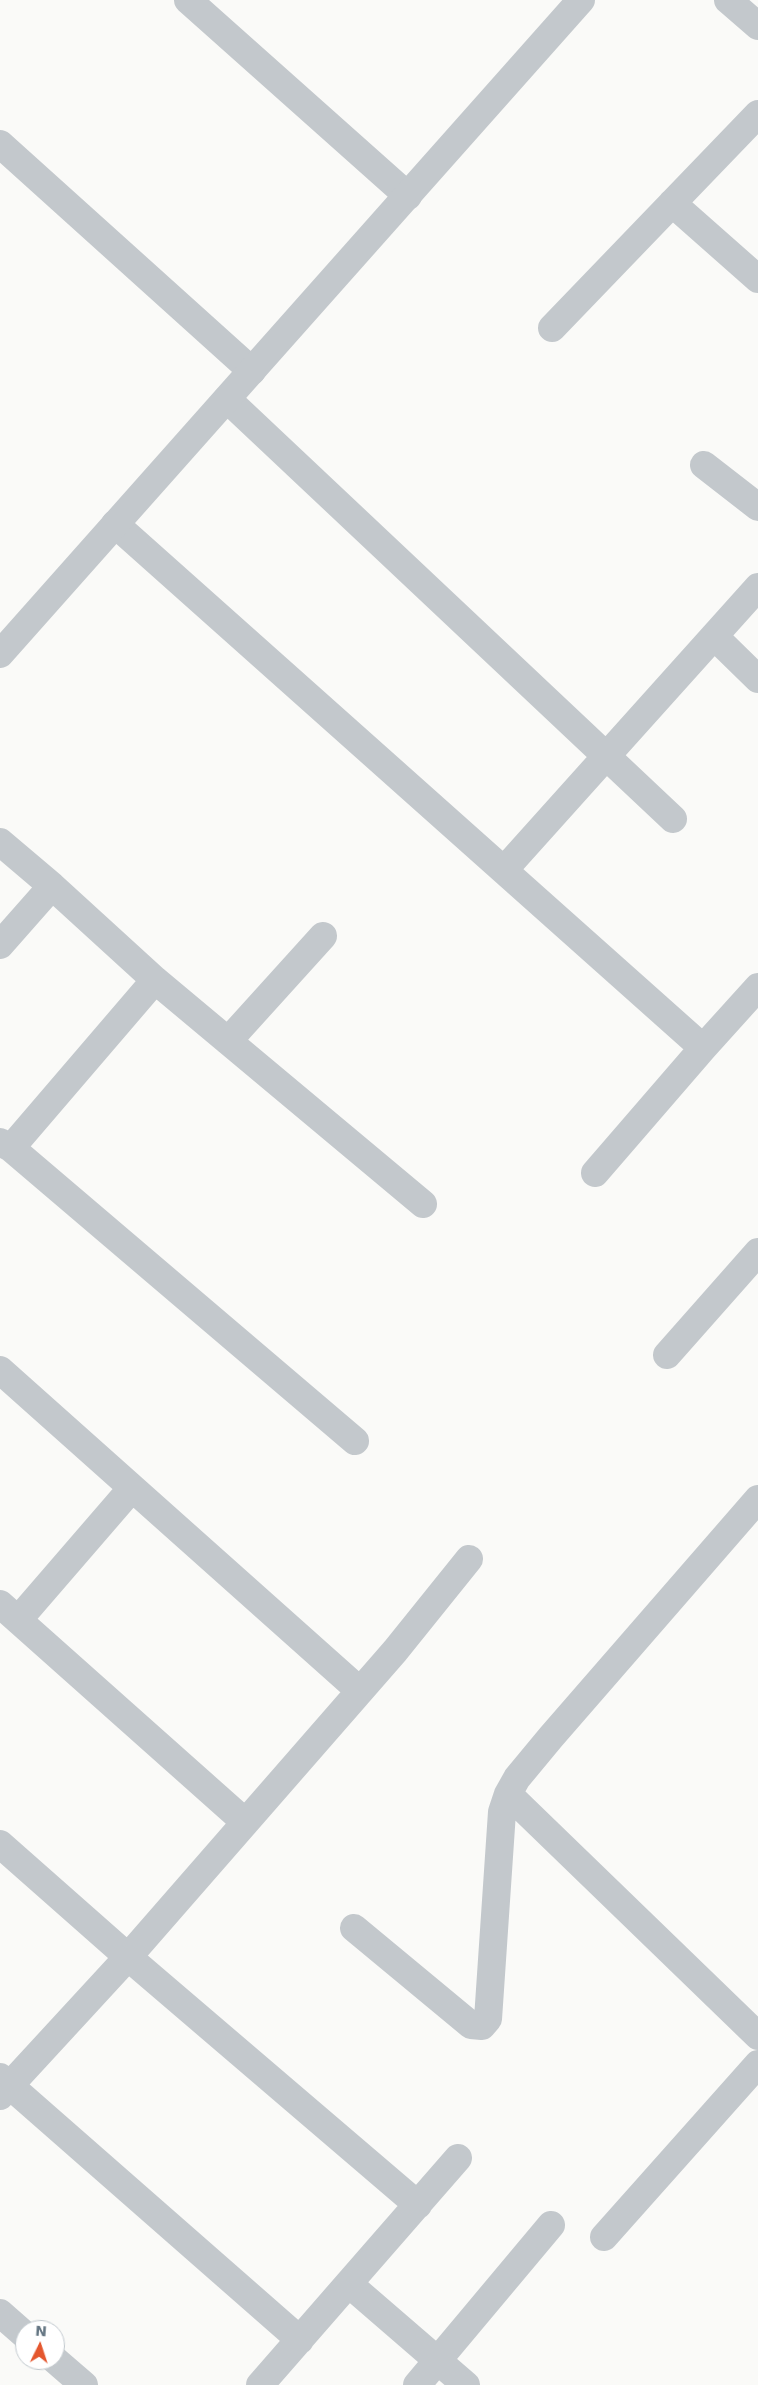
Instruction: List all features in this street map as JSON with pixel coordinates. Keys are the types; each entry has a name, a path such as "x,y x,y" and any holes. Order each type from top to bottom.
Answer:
{"street":[{"path":"188,0 408,196"},
{"path":"0,654 580,0"},
{"path":"728,0 758,26"},
{"path":"552,328 758,114"},
{"path":"0,144 252,370"},
{"path":"672,203 758,278"},
{"path":"227,399 674,820"},
{"path":"704,465 758,508"},
{"path":"115,524 703,1048"},
{"path":"504,870 758,587"},
{"path":"714,636 758,679"},
{"path":"0,842 52,886 155,980 423,1204"},
{"path":"0,945 52,886"},
{"path":"228,1041 323,936"},
{"path":"155,980 6,1145 355,1441"},
{"path":"596,1173 758,987"},
{"path":"667,1354 758,1252"},
{"path":"0,1370 360,1691"},
{"path":"132,1488 9,1612 245,1822"},
{"path":"354,1928 471,2025 482,2026 488,2019 502,1812 508,1794 517,1778 551,1737 758,1499"},
{"path":"300,2340 3,2086 128,1957 395,1651 469,1559"},
{"path":"508,1794 758,2036"},
{"path":"0,1844 128,1957 418,2205"},
{"path":"604,2237 758,2064"},
{"path":"260,2385 458,2158"},
{"path":"417,2385 551,2225"},
{"path":"348,2284 466,2385"},
{"path":"0,2313 15,2326"},
{"path":"65,2369 84,2385"}]}
